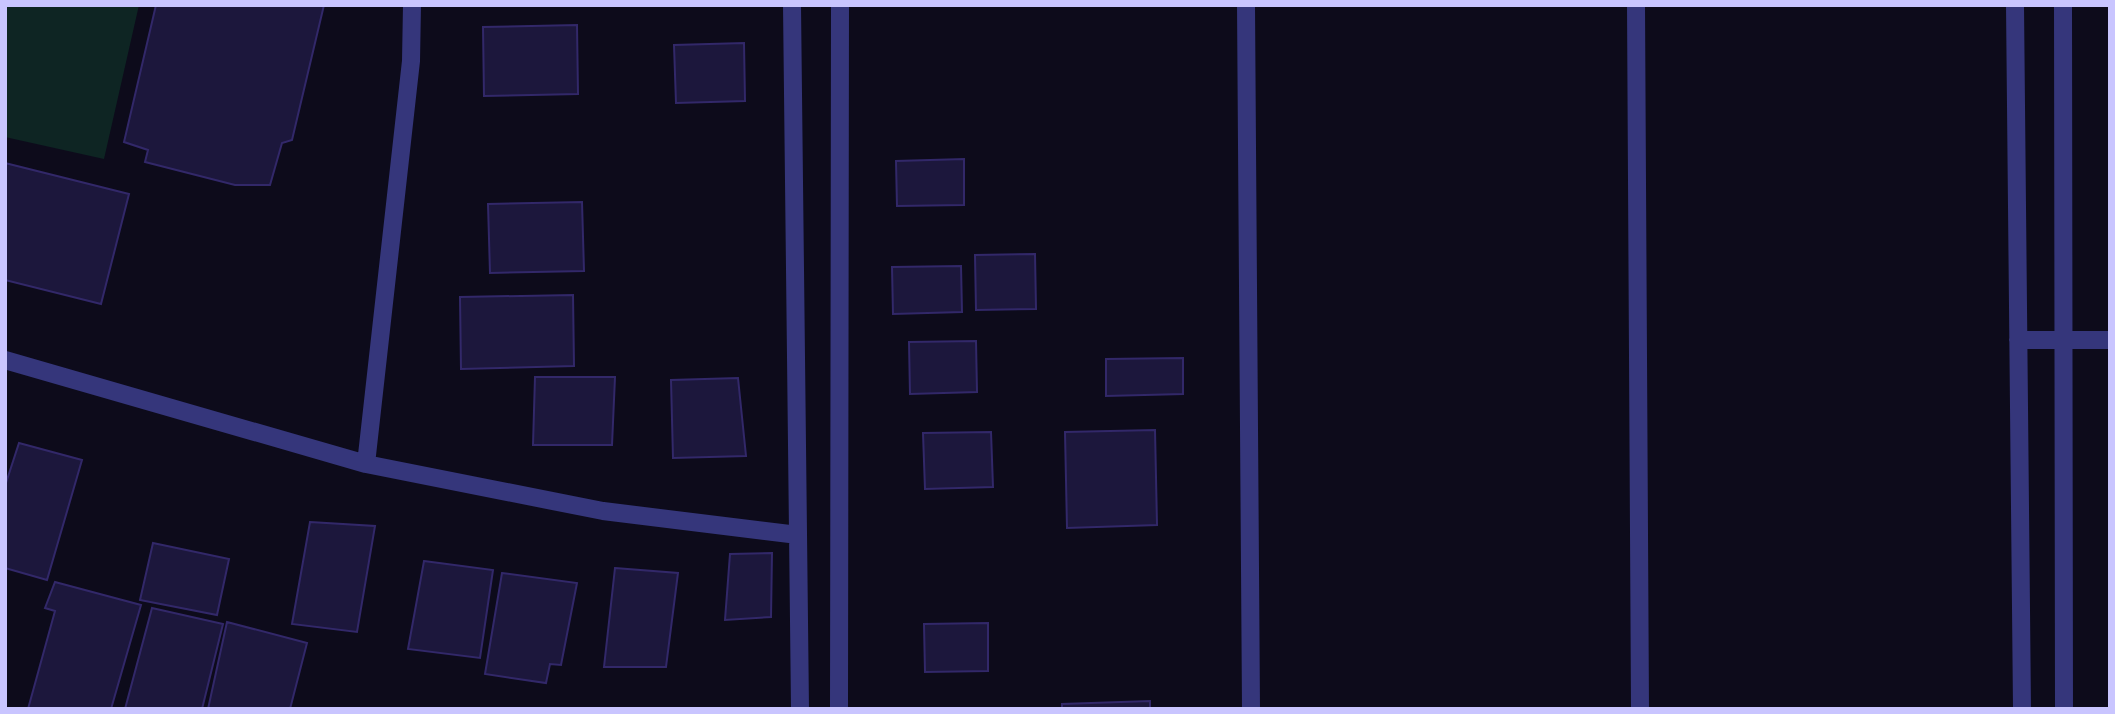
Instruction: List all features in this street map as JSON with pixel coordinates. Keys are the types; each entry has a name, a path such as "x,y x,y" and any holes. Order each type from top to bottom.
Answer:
{"street":[{"path":"366,464 411,61 412,5"},
{"path":"792,5 800,709"},
{"path":"839,709 840,5"},
{"path":"1246,5 1251,709"},
{"path":"1636,5 1640,709"},
{"path":"2015,5 2022,709"},
{"path":"2063,5 2064,709"},
{"path":"2018,340 2110,340"},
{"path":"5,360 366,464 603,511 798,535"}],"green space":[{"path":"5,5 139,5 104,159 5,137"}],"building":[{"path":"156,5 324,5 292,140 282,143 270,185 235,185 145,162 148,150 124,142"},
{"path":"577,25 578,94 484,96 483,27"},
{"path":"744,43 745,101 676,103 674,45"},
{"path":"964,159 964,205 897,206 896,161"},
{"path":"5,163 129,194 101,304 5,280"},
{"path":"582,202 584,271 490,273 488,204"},
{"path":"1035,254 1036,309 976,310 975,255"},
{"path":"961,266 962,312 893,314 892,267"},
{"path":"573,295 574,366 461,369 460,297"},
{"path":"976,341 977,392 910,394 909,342"},
{"path":"1183,358 1183,394 1106,396 1106,359"},
{"path":"535,377 615,377 612,445 533,445"},
{"path":"738,378 746,456 673,458 671,380"},
{"path":"1155,430 1157,525 1067,528 1065,432"},
{"path":"991,432 993,487 925,489 923,433"},
{"path":"19,443 82,460 47,580 5,568 5,486"},
{"path":"310,522 375,526 357,632 292,624"},
{"path":"153,543 229,559 217,615 140,600"},
{"path":"772,553 771,617 725,620 730,554"},
{"path":"424,561 493,570 480,658 408,649"},
{"path":"615,568 678,573 666,667 604,667"},
{"path":"502,573 577,583 561,665 550,664 546,683 485,674"},
{"path":"55,582 141,605 111,709 28,709 55,611 45,608"},
{"path":"152,608 223,624 202,709 125,709"},
{"path":"227,622 307,643 290,709 208,709"},
{"path":"988,623 988,671 925,672 924,624"},
{"path":"1150,701 1150,709 1062,709 1062,704"}]}
